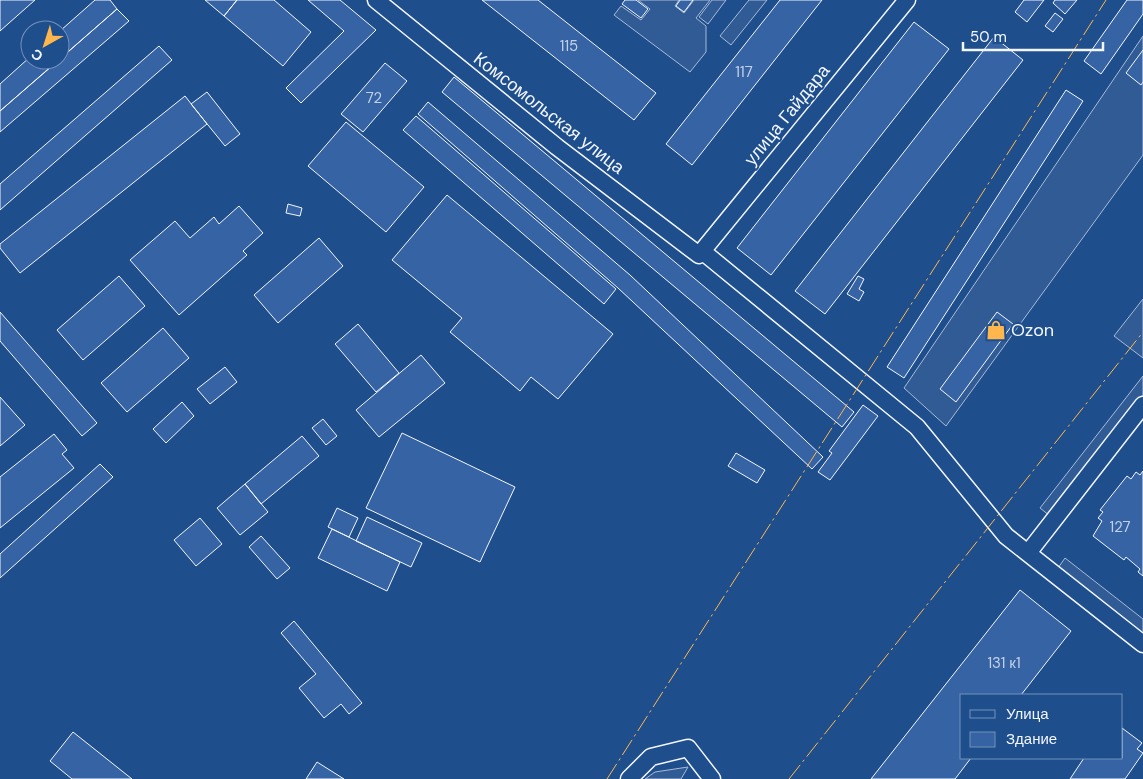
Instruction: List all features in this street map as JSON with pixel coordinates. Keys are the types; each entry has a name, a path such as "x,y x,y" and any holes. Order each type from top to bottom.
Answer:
{"street":[{"name":"Комсомольская улица","path":"376,0 557,147 700,253 917,427 1006,536 1143,644"},
{"name":"улица Гайдара","path":"700,253 907,0"},
{"path":"1028,553 1143,405"},
{"path":"629,779 651,756 688,748 712,779"}],"shaded area":[{"path":"638,0 679,0 675,6 684,13 694,0 710,0 696,18 706,26 706,52 690,72 614,15 621,6 641,20 650,9"},
{"path":"712,0 726,0 708,24 699,17"},
{"path":"749,0 767,0 731,45 720,36"},
{"path":"1143,36 1143,155 946,426 904,388"},
{"path":"1143,299 1143,358 1114,336"},
{"path":"1143,376 1143,397 1050,516 1040,508"},
{"path":"1065,558 1143,619 1143,635 1058,568"},
{"path":"688,767 681,779 645,779 655,772"}],"building":[{"path":"0,0 35,0 0,31"},
{"path":"95,0 110,0 117,9 70,50 70,22"},
{"path":"205,0 237,0 224,16"},
{"path":"237,0 274,0 311,32 283,66 224,16"},
{"path":"308,0 340,0 376,30 301,103 286,88 344,31"},
{"path":"482,0 538,0 656,93 634,120"},
{"path":"625,0 636,0 648,9 641,18 622,4"},
{"path":"680,0 693,0 684,12 676,6"},
{"path":"780,0 822,0 692,165 666,144"},
{"path":"1024,0 1044,0 1027,22 1015,12"},
{"path":"1055,0 1077,0 1065,14 1053,3"},
{"path":"1127,0 1143,0 1143,14 1101,74 1084,61"},
{"path":"117,9 129,21 0,132 0,111 47,70 70,70 70,50"},
{"path":"1055,13 1063,19 1053,32 1045,26"},
{"path":"914,22 949,49 771,275 737,248"},
{"path":"994,37 1023,60 825,314 795,291"},
{"path":"159,46 172,60 0,210 0,184"},
{"path":"1143,50 1143,82 1141,85 1126,73"},
{"path":"385,63 407,81 363,132 341,114"},
{"path":"20,66 20,70 47,70 0,111 0,84"},
{"path":"454,77 854,412 842,427 442,92"},
{"path":"1066,90 1083,101 904,378 887,367"},
{"path":"207,92 240,134 225,146 191,104"},
{"path":"185,96 207,124 20,273 0,248 0,244"},
{"path":"428,102 630,275 823,457 812,469 618,288 418,114"},
{"path":"416,116 616,289 604,304 403,130"},
{"path":"346,122 424,187 386,232 308,166"},
{"path":"447,195 613,334 558,399 531,377 520,391 450,332 462,318 392,260"},
{"path":"288,204 302,208 300,216 286,213"},
{"path":"239,206 263,233 243,251 247,255 179,315 130,260 175,221 190,238 214,217 219,224"},
{"path":"319,238 343,266 278,323 254,295"},
{"path":"119,276 145,306 83,360 57,330"},
{"path":"858,276 864,279 859,289 864,292 859,301 847,294"},
{"path":"0,312 97,423 82,436 0,341"},
{"path":"997,312 1013,324 956,402 940,389"},
{"path":"358,324 399,373 376,392 335,344"},
{"path":"163,328 189,358 127,412 101,383"},
{"path":"421,355 445,383 379,437 356,410"},
{"path":"225,367 237,382 210,404 197,389"},
{"path":"0,397 25,425 0,446"},
{"path":"182,402 194,416 166,443 153,429"},
{"path":"863,405 878,416 830,480 818,472 832,453 829,451"},
{"path":"323,419 337,436 326,445 312,428"},
{"path":"402,433 515,487 480,562 366,508"},
{"path":"54,434 67,450 62,454 74,468 0,528 0,477"},
{"path":"302,436 319,456 261,504 245,484"},
{"path":"736,453 765,470 757,483 728,466"},
{"path":"100,464 113,477 0,578 0,554"},
{"path":"1143,471 1143,576 1138,572 1140,569 1126,557 1124,560 1093,536 1102,521 1098,518 1103,512 1100,510 1127,476 1131,479 1136,472 1140,475"},
{"path":"245,484 268,512 240,535 217,508"},
{"path":"337,508 358,518 349,537 328,527"},
{"path":"367,517 422,543 411,567 356,541"},
{"path":"200,518 222,544 196,566 174,540"},
{"path":"332,529 400,562 387,591 318,558"},
{"path":"261,536 290,568 277,579 249,547"},
{"path":"1020,590 1071,631 1022,694 960,694 960,759 970,759 955,779 871,779"},
{"path":"294,621 362,703 349,714 341,704 324,718 299,688 316,674 281,633"},
{"path":"1123,729 1142,743 1137,749 1143,753 1125,779 1070,779 1083,759 1123,759"},
{"path":"73,732 132,779 72,779 50,761"},
{"path":"317,762 344,779 306,779"}],"power":[{"path":"607,779 1106,0"},
{"path":"789,779 1143,332"}],"place":[{"name":"Ozon","path":"996,330"}]}
